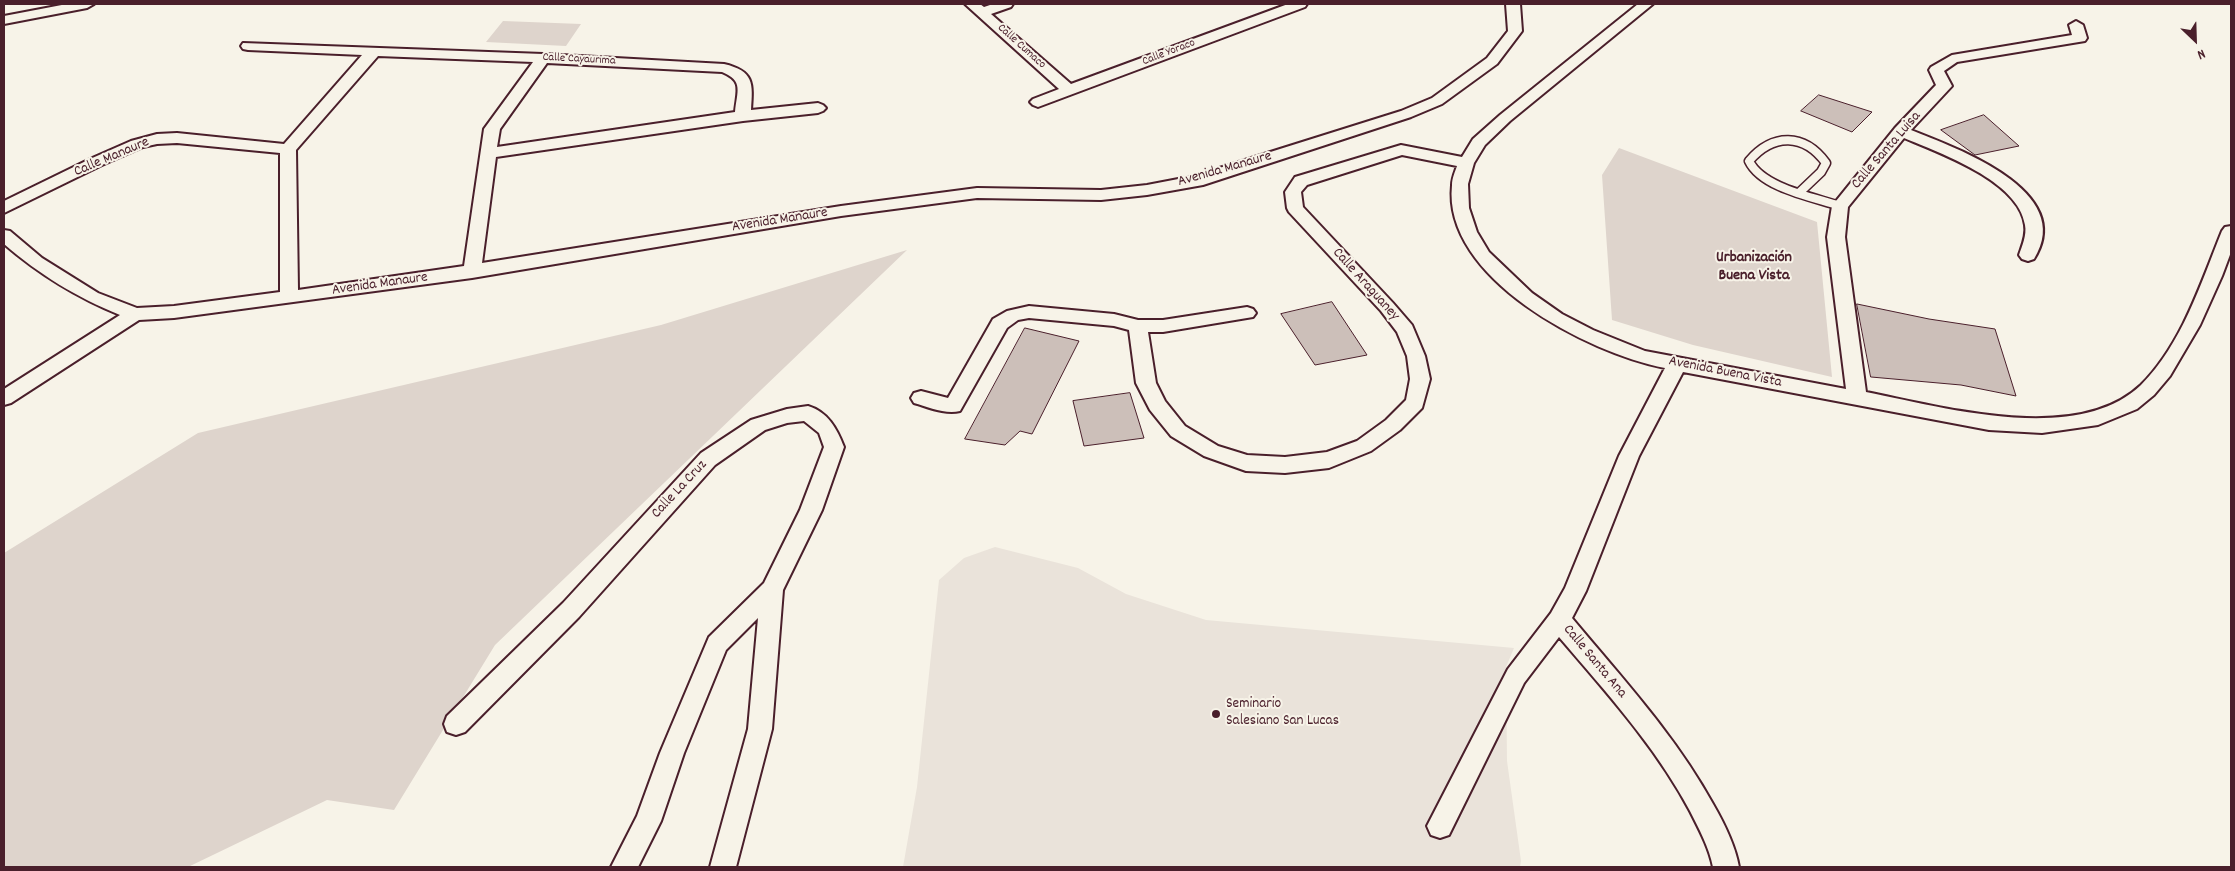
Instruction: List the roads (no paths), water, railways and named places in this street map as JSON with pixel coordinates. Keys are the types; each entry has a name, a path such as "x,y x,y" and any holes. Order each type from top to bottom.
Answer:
{"street":[{"path":"4,20 86,4"},
{"path":"977,8 1006,4"},
{"name":"Calle Yoraco","path":"1038,102 1300,4"},
{"name":"Avenida Manaure","path":"4,235 36,262 92,297 135,314 174,312 289,298 472,272 841,211 977,193 1101,195 1197,181 1406,114 1437,101 1492,61 1515,32 1513,4"},
{"name":"Avenida Buena Vista","path":"1646,4 1505,118 1479,142 1466,163 1460,184 1460,208 1468,232 1482,256 1504,277 1556,318 1586,336 1642,357 1988,423 2026,426 2103,416 2130,404 2156,380 2179,345 2198,310 2231,231"},
{"name":"Calle Cumaco","path":"977,8 1069,90"},
{"name":"Calle Santa Luisa","path":"1840,206 1902,131 1944,86 1936,70 1952,59 1997,50 2080,38 2076,24"},
{"name":"Calle Cayaurima","path":"248,46 543,58 724,68 739,74 745,84 743,116"},
{"path":"289,298 288,149 373,52"},
{"path":"472,272 492,130 543,58"},
{"path":"490,153 743,116 818,108"},
{"path":"1902,131 1986,170 2019,196 2030,210 2034,225 2028,255"},
{"name":"Calle Manaure","path":"4,208 96,162 137,144 157,139 177,138 288,149"},
{"name":"Calle Araguaney","path":"1138,326 1146,383 1157,405 1178,431 1211,451 1246,462 1284,465 1329,460 1364,446 1393,425 1415,403 1420,379 1416,356 1405,330 1387,307 1296,208 1293,192 1301,181 1401,150 1466,163"},
{"path":"1840,206 1836,237 1838,260 1857,398"},
{"path":"921,398 953,406 1000,324 1013,314 1029,312 1114,320 1138,326 1163,326 1247,313"},
{"path":"4,398 135,314"},
{"name":"Calle Santa Ana","path":"1676,364 1629,456 1575,590 1559,620 1652,733 1693,791 1723,851 1726,867"},
{"name":"Calle La Cruz","path":"456,724 571,610 708,459 758,425 787,416 808,413 827,429 834,447 811,510 772,590"},
{"path":"624,867 648,821 672,753 717,644 772,590"},
{"path":"722,867 760,729 772,590"},
{"path":"1440,826 1516,676 1559,620"}],"lane":[{"path":"1800,192 1821,172 1826,163 1820,152 1807,144 1790,139 1774,142 1756,150 1749,161 1754,173 1800,192 1840,206"}],"place":[{"name":"Seminario Salesiano San Lucas","path":"1216,714"}],"district":[{"name":"Urbanización Buena Vista","path":"1754,268"}]}
